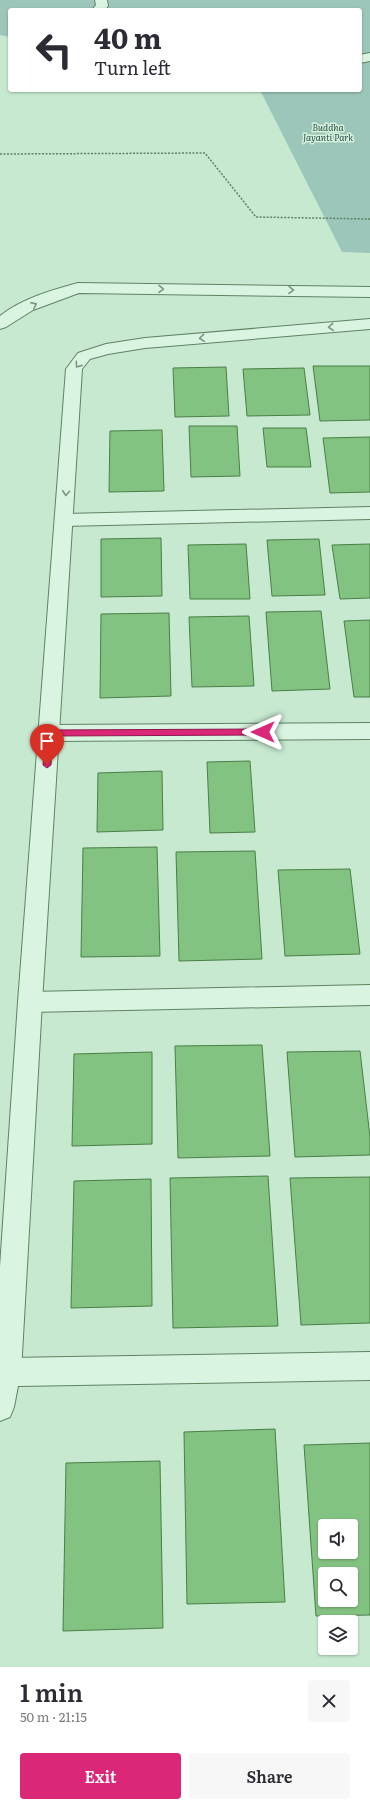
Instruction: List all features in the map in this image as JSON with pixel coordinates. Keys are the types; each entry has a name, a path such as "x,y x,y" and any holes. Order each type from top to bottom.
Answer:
{"street":[{"path":"0,324 7,318 43,300 78,288 370,292"},
{"path":"0,1407 74,369 84,356 106,349 145,344 370,324"},
{"path":"64,520 370,513"},
{"path":"49,733 370,731"},
{"path":"30,1002 370,995"},
{"path":"3,1379 370,1366"}],"path":[{"path":"0,154 205,153 256,217 370,219"}],"green space":[{"name":"Buddha Jayanti Park","path":"0,0 370,0 370,253 342,252 261,92 362,92 362,8 8,8 8,37 0,35"}],"building":[{"path":"313,366 370,366 370,420 320,421"},
{"path":"226,367 229,416 175,417 173,368"},
{"path":"304,368 310,415 247,416 243,369"},
{"path":"189,426 237,426 240,476 191,477"},
{"path":"263,428 306,428 311,467 267,467"},
{"path":"162,430 164,491 109,492 110,431"},
{"path":"370,437 370,492 330,493 323,438"},
{"path":"161,538 162,596 101,597 101,539"},
{"path":"319,539 325,595 272,596 267,540"},
{"path":"246,544 250,599 190,599 188,545"},
{"path":"370,544 370,598 340,599 332,545"},
{"path":"321,611 330,689 272,691 266,612"},
{"path":"169,613 171,696 100,698 101,614"},
{"path":"249,616 254,686 192,687 189,617"},
{"path":"370,620 370,697 354,697 344,621"},
{"path":"250,761 255,832 210,833 207,762"},
{"path":"162,771 163,830 97,832 98,773"},
{"path":"157,847 160,956 81,957 83,848"},
{"path":"255,851 262,959 179,961 176,852"},
{"path":"350,869 360,954 285,956 278,870"},
{"path":"262,1045 270,1156 178,1158 175,1046"},
{"path":"360,1051 370,1137 370,1155 295,1157 287,1052"},
{"path":"152,1052 152,1144 72,1146 74,1054"},
{"path":"268,1176 278,1326 173,1328 170,1178"},
{"path":"370,1177 370,1323 301,1325 290,1178"},
{"path":"151,1179 152,1306 71,1308 74,1181"},
{"path":"275,1429 285,1602 187,1604 184,1432"},
{"path":"370,1443 370,1615 316,1616 304,1445"},
{"path":"160,1461 163,1628 63,1631 66,1463"}],"route":[{"path":"47,765 49,733 263,732"}]}
